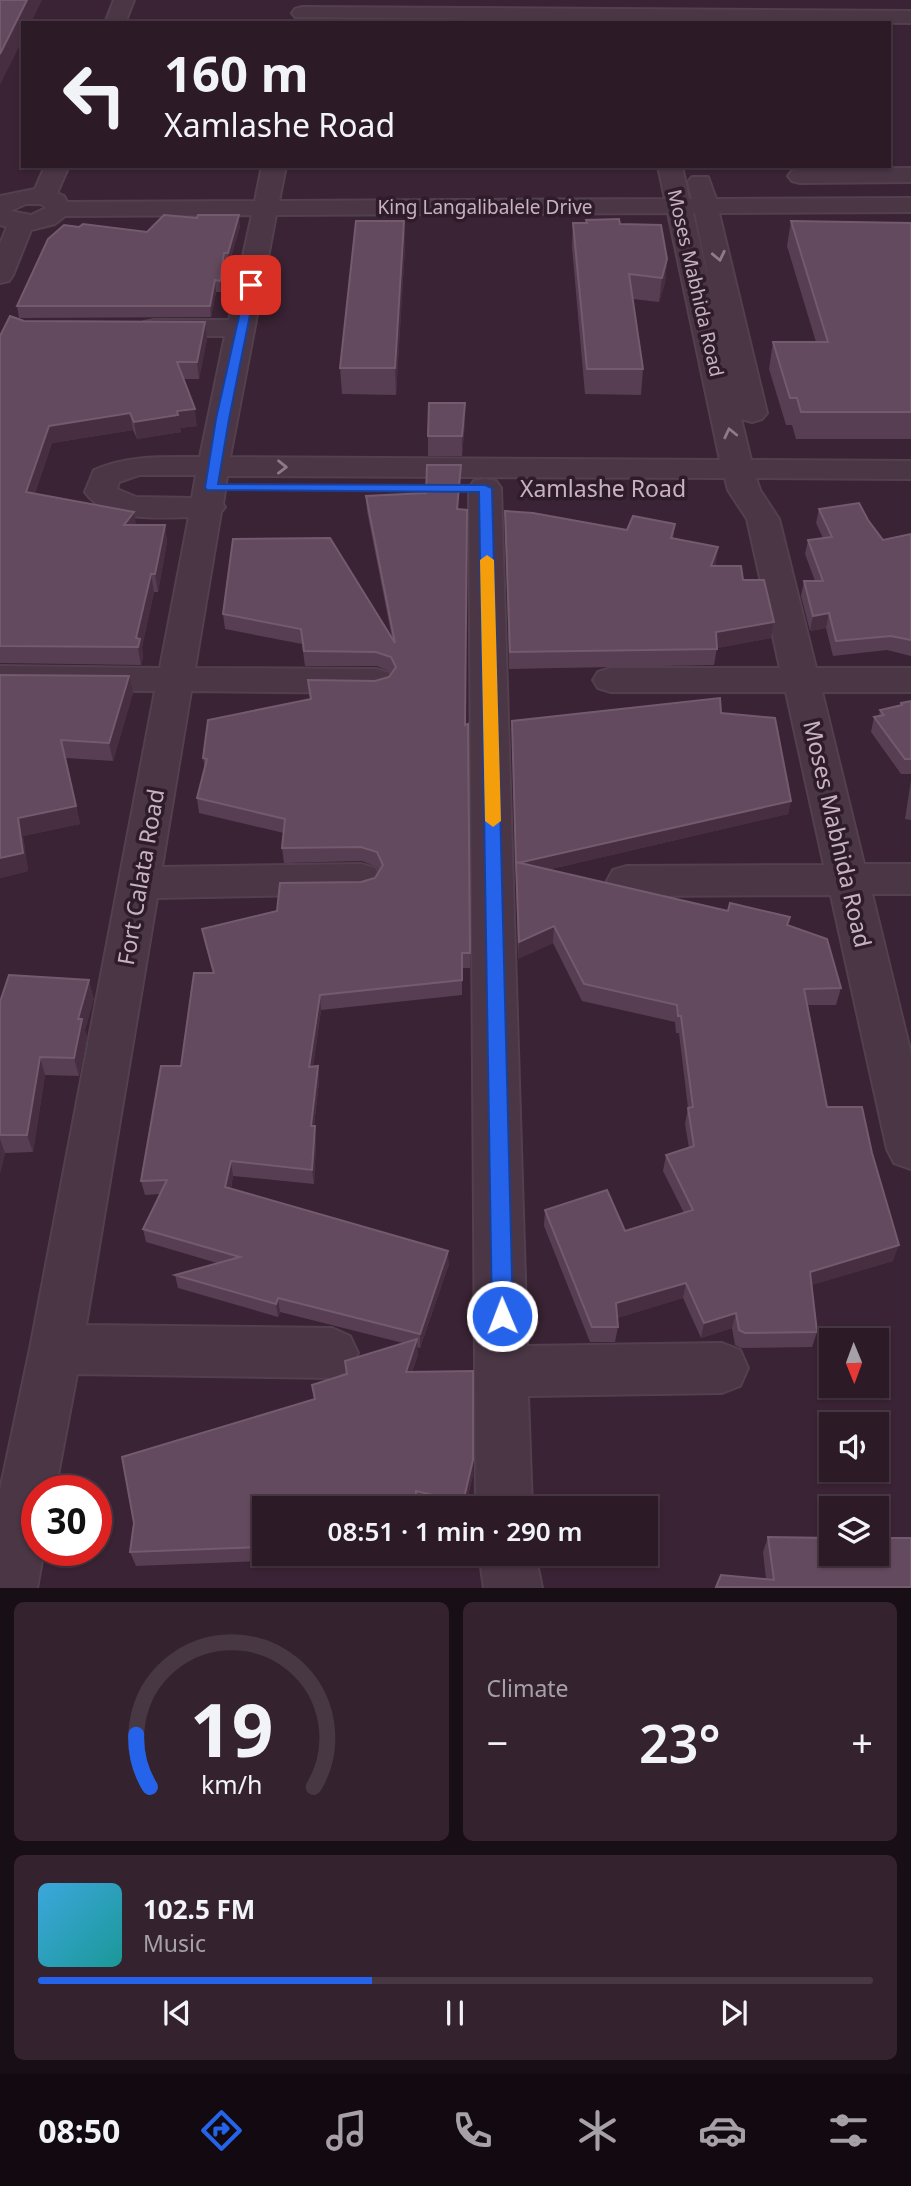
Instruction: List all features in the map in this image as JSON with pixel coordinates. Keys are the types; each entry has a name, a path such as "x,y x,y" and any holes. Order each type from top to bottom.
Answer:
{"street":[{"path":"116,21 124,0"},
{"path":"303,12 463,7 641,13 829,13 911,17"},
{"path":"891,27 911,27"},
{"path":"0,275 11,220 41,220 51,203 57,168"},
{"name":"Fort Calata Road","path":"8,1587 56,1349 211,487 274,168"},
{"name":"Moses Mabhida Road","path":"670,168 755,488 911,1149"},
{"name":"Moses Mabhida Road","path":"697,168 708,207 755,488"},
{"path":"800,176 911,176"},
{"path":"878,176 902,205"},
{"path":"0,207 16,198 51,203"},
{"name":"King Langalibalele Drive","path":"51,203 267,207 902,205"},
{"path":"126,328 243,328"},
{"name":"Xamlashe Road","path":"211,487 755,488 911,470"},
{"name":"Xamlashe Road","path":"211,487 911,490"},
{"path":"485,488 505,1496"},
{"path":"0,678 376,681"},
{"path":"611,680 911,680"},
{"path":"141,883 361,879"},
{"path":"627,881 911,879"},
{"path":"56,1349 332,1353"},
{"path":"503,1371 722,1368"},
{"path":"509,1566 513,1587"}],"building":[{"path":"0,0 27,0 0,54"},
{"path":"164,215 197,218 198,215 239,215 228,253 224,253 220,281 215,280 210,306 17,306 48,239 64,225 79,227 83,224 147,232"},
{"path":"619,219 620,224 661,225 667,259 662,278 629,274 643,369 587,369 573,223"},
{"path":"356,221 404,221 395,368 340,368"},
{"path":"791,221 911,223 911,412 801,412 797,398 790,398 773,342 828,342"},
{"path":"10,316 24,321 205,322 197,362 177,362 195,409 177,411 178,415 134,422 130,413 49,426 26,492 134,512 124,525 165,525 155,574 151,574 136,638 140,639 138,647 0,646 0,336"},
{"path":"429,403 465,403 462,436 428,436"},
{"path":"427,465 461,465 457,509 467,510 465,725 468,724 470,953 462,953 462,980 320,995 309,1067 318,1066 311,1126 315,1126 312,1170 231,1161 225,1187 448,1251 420,1334 278,1298 276,1304 175,1275 240,1257 143,1229 167,1180 141,1181 161,1066 181,1066 194,973 214,973 202,929 277,911 280,883 361,882 375,878 383,865 377,852 361,847 282,848 285,819 197,798 207,759 203,758 208,720 311,699 308,680 375,681 389,677 396,667 391,657 376,652 304,651 301,629 223,614 233,539 330,538 395,643 366,496 426,493"},
{"path":"859,503 883,540 911,534 911,640 891,636 836,641 829,613 813,616 804,581 823,581 808,540 832,537 819,509"},
{"path":"505,511 533,513 627,530 633,516 675,524 671,538 718,547 711,566 741,566 743,580 764,580 774,622 716,632 717,649 510,652"},
{"path":"0,675 129,676 109,743 61,740 76,806 18,818 23,853 0,858"},
{"path":"720,698 721,713 775,718 791,801 516,864 512,721"},
{"path":"911,701 911,759 905,759 874,717 884,715 880,710"},
{"path":"516,862 728,911 730,903 790,917 787,925 827,939 841,988 804,989 827,1107 862,1107 872,1153 899,1245 810,1272 817,1332 745,1333 739,1330 736,1313 704,1323 686,1283 616,1303 618,1327 592,1327 545,1210 607,1190 625,1231 693,1210 666,1155 694,1146 688,1108 693,1107 681,1016 678,1016 677,1005 584,984 554,926 519,942"},
{"path":"9,975 89,980 78,1019 82,1019 74,1058 40,1057 27,1135 0,1135 0,1002"},
{"path":"417,1339 406,1372 473,1371 473,1460 464,1496 437,1496 416,1491 416,1496 252,1496 252,1547 130,1552 134,1523 122,1457 315,1399 312,1385 347,1374 345,1361"},
{"path":"768,1537 819,1538 819,1566 889,1566 889,1538 911,1538 911,1587 716,1587 721,1575 774,1580"}],"slow traffic":[{"path":"487,560 493,821"}],"route":[{"path":"251,285 222,419 211,488 485,488 502,1316"}]}
